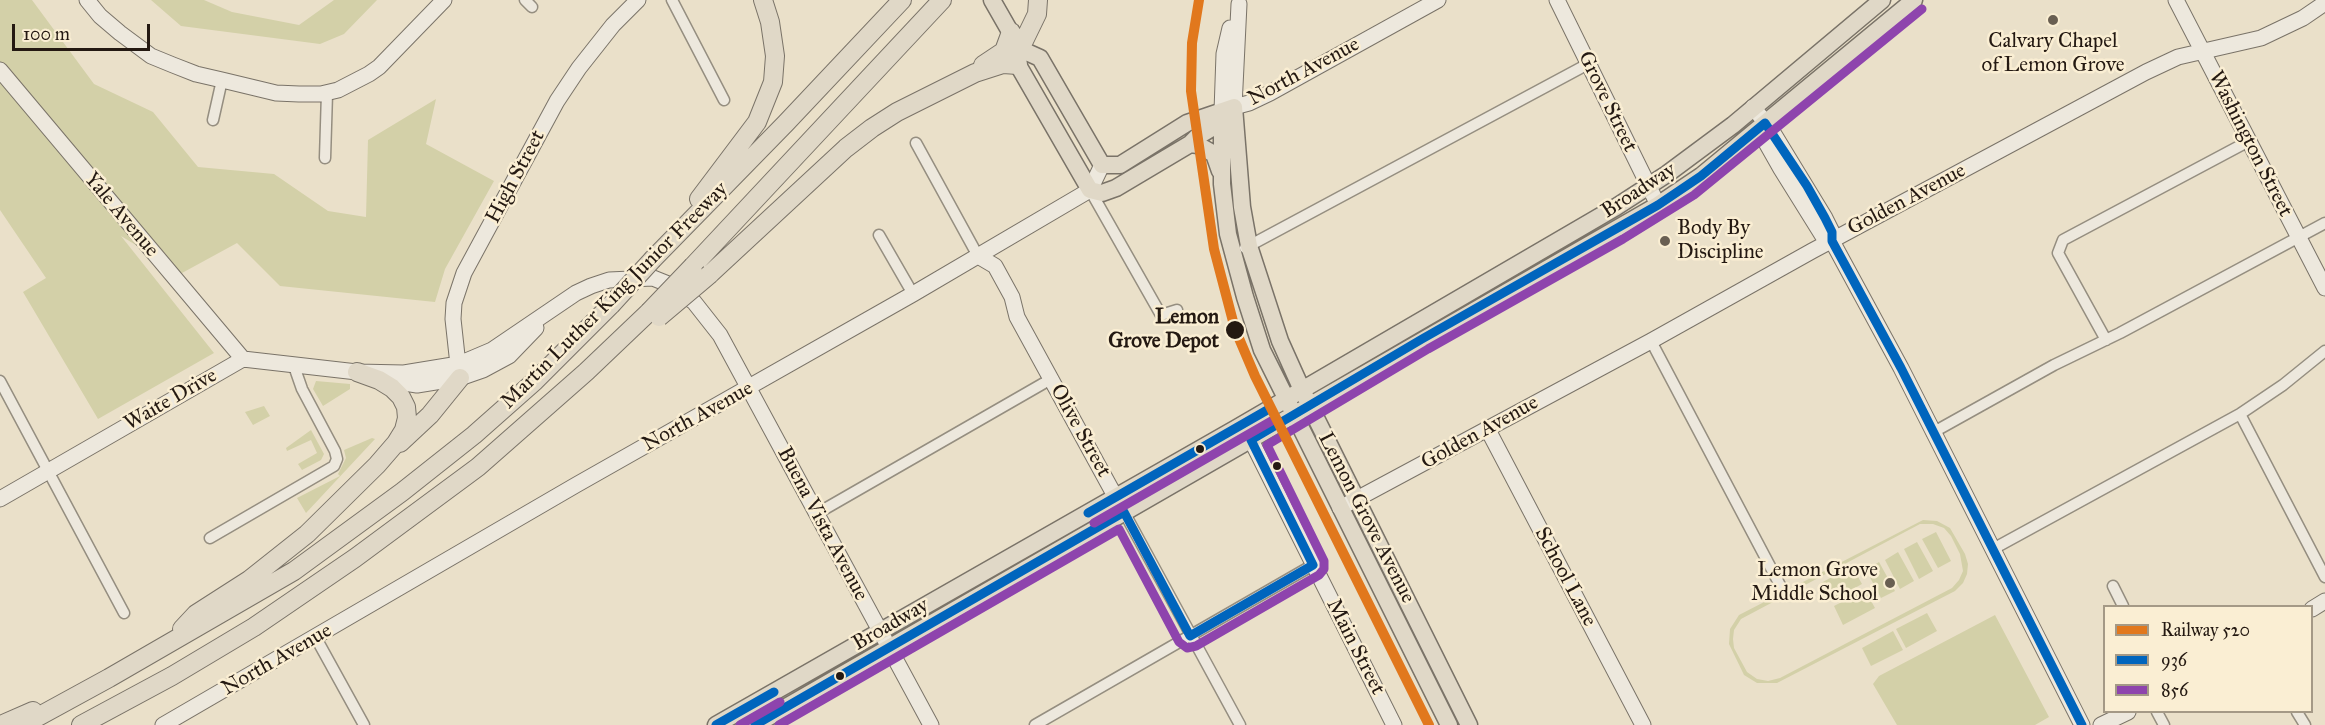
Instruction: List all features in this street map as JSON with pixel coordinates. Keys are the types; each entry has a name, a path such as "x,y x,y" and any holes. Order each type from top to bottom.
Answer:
{"highway":[{"path":"653,259 757,122 767,101 773,82 775,56 770,22 763,0"},
{"name":"Martin Luther King Junior Freeway","path":"23,725 294,571 402,492 474,435 535,381 611,305 902,0"},
{"name":"Martin Luther King Junior Freeway","path":"81,725 254,627 355,558 478,466 625,335 654,314 693,266 942,0"},
{"path":"654,314 710,274 846,148 897,112 975,73 1019,57 1037,14 1038,0"},
{"path":"975,73 981,66 1001,54 1006,48 1011,32"},
{"path":"169,644 196,614 249,580 284,553 430,415 459,371"},
{"path":"357,372 379,380 392,388 401,397 406,407 407,418 404,430 377,465"},
{"path":"1,725 109,678"},
{"path":"99,725 129,699"}],"main road":[{"path":"992,0 1011,32 1019,57 1040,104 1090,190"},
{"name":"Broadway","path":"1306,398 1649,186 1698,152 1882,0"},
{"name":"Broadway","path":"755,725 889,648 1120,505 1291,406 1658,205 1701,176 1914,0"},
{"path":"1019,57 1040,58 1102,165"},
{"path":"1040,104 1065,104"},
{"name":"North Avenue","path":"1090,190 1102,193 1116,188 1190,144 1228,116"},
{"name":"North Avenue","path":"1102,165 1120,165 1187,123 1228,116"},
{"name":"Lemon Grove Avenue","path":"1228,116 1222,184 1232,255 1262,350 1449,725"},
{"name":"Lemon Grove Avenue","path":"1228,116 1249,246 1271,316 1306,398 1469,725"},
{"path":"1190,144 1214,154 1222,184"},
{"name":"Broadway","path":"716,725 880,631 1120,505 1251,440 1291,406"}],"street":[{"path":"87,0 100,16 151,56 196,74 276,93 327,93 348,85 379,67 444,0"},
{"name":"High Street","path":"459,371 453,319 454,303 464,273 557,101 606,34 638,0"},
{"path":"672,0 724,100"},
{"name":"North Avenue","path":"1228,116 1438,0"},
{"name":"Grove Street","path":"1557,0 1658,205"},
{"name":"Washington Street","path":"2176,0 2325,288"},
{"name":"Lemon Grove Avenue","path":"1228,116 1224,54 1239,2"},
{"name":"Golden Avenue","path":"1340,508 2146,72 2178,57 2262,38 2303,18 2325,3"},
{"path":"1232,255 1588,64"},
{"name":"Yale Avenue","path":"0,70 243,359"},
{"path":"213,120 222,80"},
{"path":"325,158 327,93"},
{"path":"1754,107 1772,130 1833,232 1832,241 1901,368 2082,725"},
{"path":"2106,340 2058,254 2063,240 2249,141"},
{"name":"Olive Street","path":"916,143 978,256 995,266 1012,297 1017,317 1239,725"},
{"path":"1102,165 1090,190 1161,315 1177,310"},
{"name":"North Avenue","path":"163,725 184,720 316,638 1090,190"},
{"path":"1932,433 2054,365 2106,340 2325,223"},
{"path":"879,235 913,294"},
{"name":"Waite Drive","path":"0,499 243,359 357,372 459,371 496,365 509,357 564,301 591,286 609,280 653,278 668,284 694,302 712,324 748,387"},
{"path":"1651,341 1781,587"},
{"path":"1993,549 2240,414 2283,385 2325,351"},
{"path":"210,538 334,466 337,459 335,451 302,389 294,366"},
{"path":"816,514 1051,379"},
{"path":"0,381 124,613"},
{"name":"Buena Vista Avenue","path":"748,387 931,725"},
{"path":"2240,414 2325,577"},
{"name":"School Lane","path":"1487,428 1643,725"},
{"name":"Main Street","path":"1251,440 1394,725"},
{"path":"1035,725 1313,565"},
{"path":"2113,586 2122,605"},
{"path":"316,638 364,725"},
{"path":"2101,725 2124,713"}],"shaded area":[{"path":"0,0 32,0 94,84 153,112 198,167 274,174 328,211 366,217 368,140 436,99 426,144 494,181 445,269 435,302 280,286 237,243 182,273 121,236 214,353 98,419 23,292 46,278 0,210"},
{"path":"151,0 204,0 232,12 299,25 334,0 377,0 344,34 320,44 181,26"},
{"path":"316,381 350,384 350,389 323,406 313,389"},
{"path":"264,406 270,416 253,425 245,412"},
{"path":"311,430 324,454 321,460 302,470 298,464 317,453 311,440 287,451 286,448"},
{"path":"372,438 375,439 306,513 297,498 340,476 338,474 346,458 344,450"},
{"path":"1923,520 1937,521 1950,528 1968,564 1963,583 1955,591 1777,683 1757,683 1744,675 1729,644 1730,629 1739,615","holes":["1920,524 1933,524 1944,528 1960,554 1963,571 1952,588 1780,678 1768,681 1757,679 1747,672 1734,648 1734,630 1741,619"]},
{"path":"1936,532 1951,561 1938,568 1922,539"},
{"path":"1917,542 1933,571 1919,579 1904,549"},
{"path":"1898,552 1914,581 1900,589 1885,560"},
{"path":"1879,562 1895,591 1881,598 1866,570"},
{"path":"1852,566 1862,584 1831,601 1821,583"},
{"path":"1865,590 1875,608 1843,625 1834,606"},
{"path":"1927,613 1937,631 1906,648 1896,629"},
{"path":"1995,615 2049,717 2035,725 1897,725 1873,684 1879,676"},
{"path":"1893,631 1903,650 1871,666 1862,648"}],"rail line":[{"name":"520","path":"1199,0 1192,43 1191,91 1214,249 1235,329 1255,376 1429,725"}],"transit line":[{"name":"856","path":"779,725 1119,529 1179,642 1187,648 1196,646 1319,575 1324,569 1324,561 1267,445 1428,349 1623,239 1694,195 1922,9"},
{"name":"936","path":"1765,123 1807,186 1825,218 1832,232 1832,241 1901,368 2082,725"},
{"name":"936","path":"755,725 1124,512 1190,636 1313,565 1251,440 1422,339 1658,205 1701,176 1765,123"},
{"name":"936","path":"1088,513 1269,409"},
{"name":"856","path":"1094,523 1275,419"},
{"name":"936","path":"716,725 774,692"},
{"name":"856","path":"740,725 780,702"}],"place":[{"name":"Calvary Chapel of Lemon Grove","path":"2053,20"},
{"name":"Body By Discipline","path":"1665,241"},
{"name":"Lemon Grove Depot","path":"1235,330"},
{"name":"Lemon Grove Middle School","path":"1890,583"}]}
